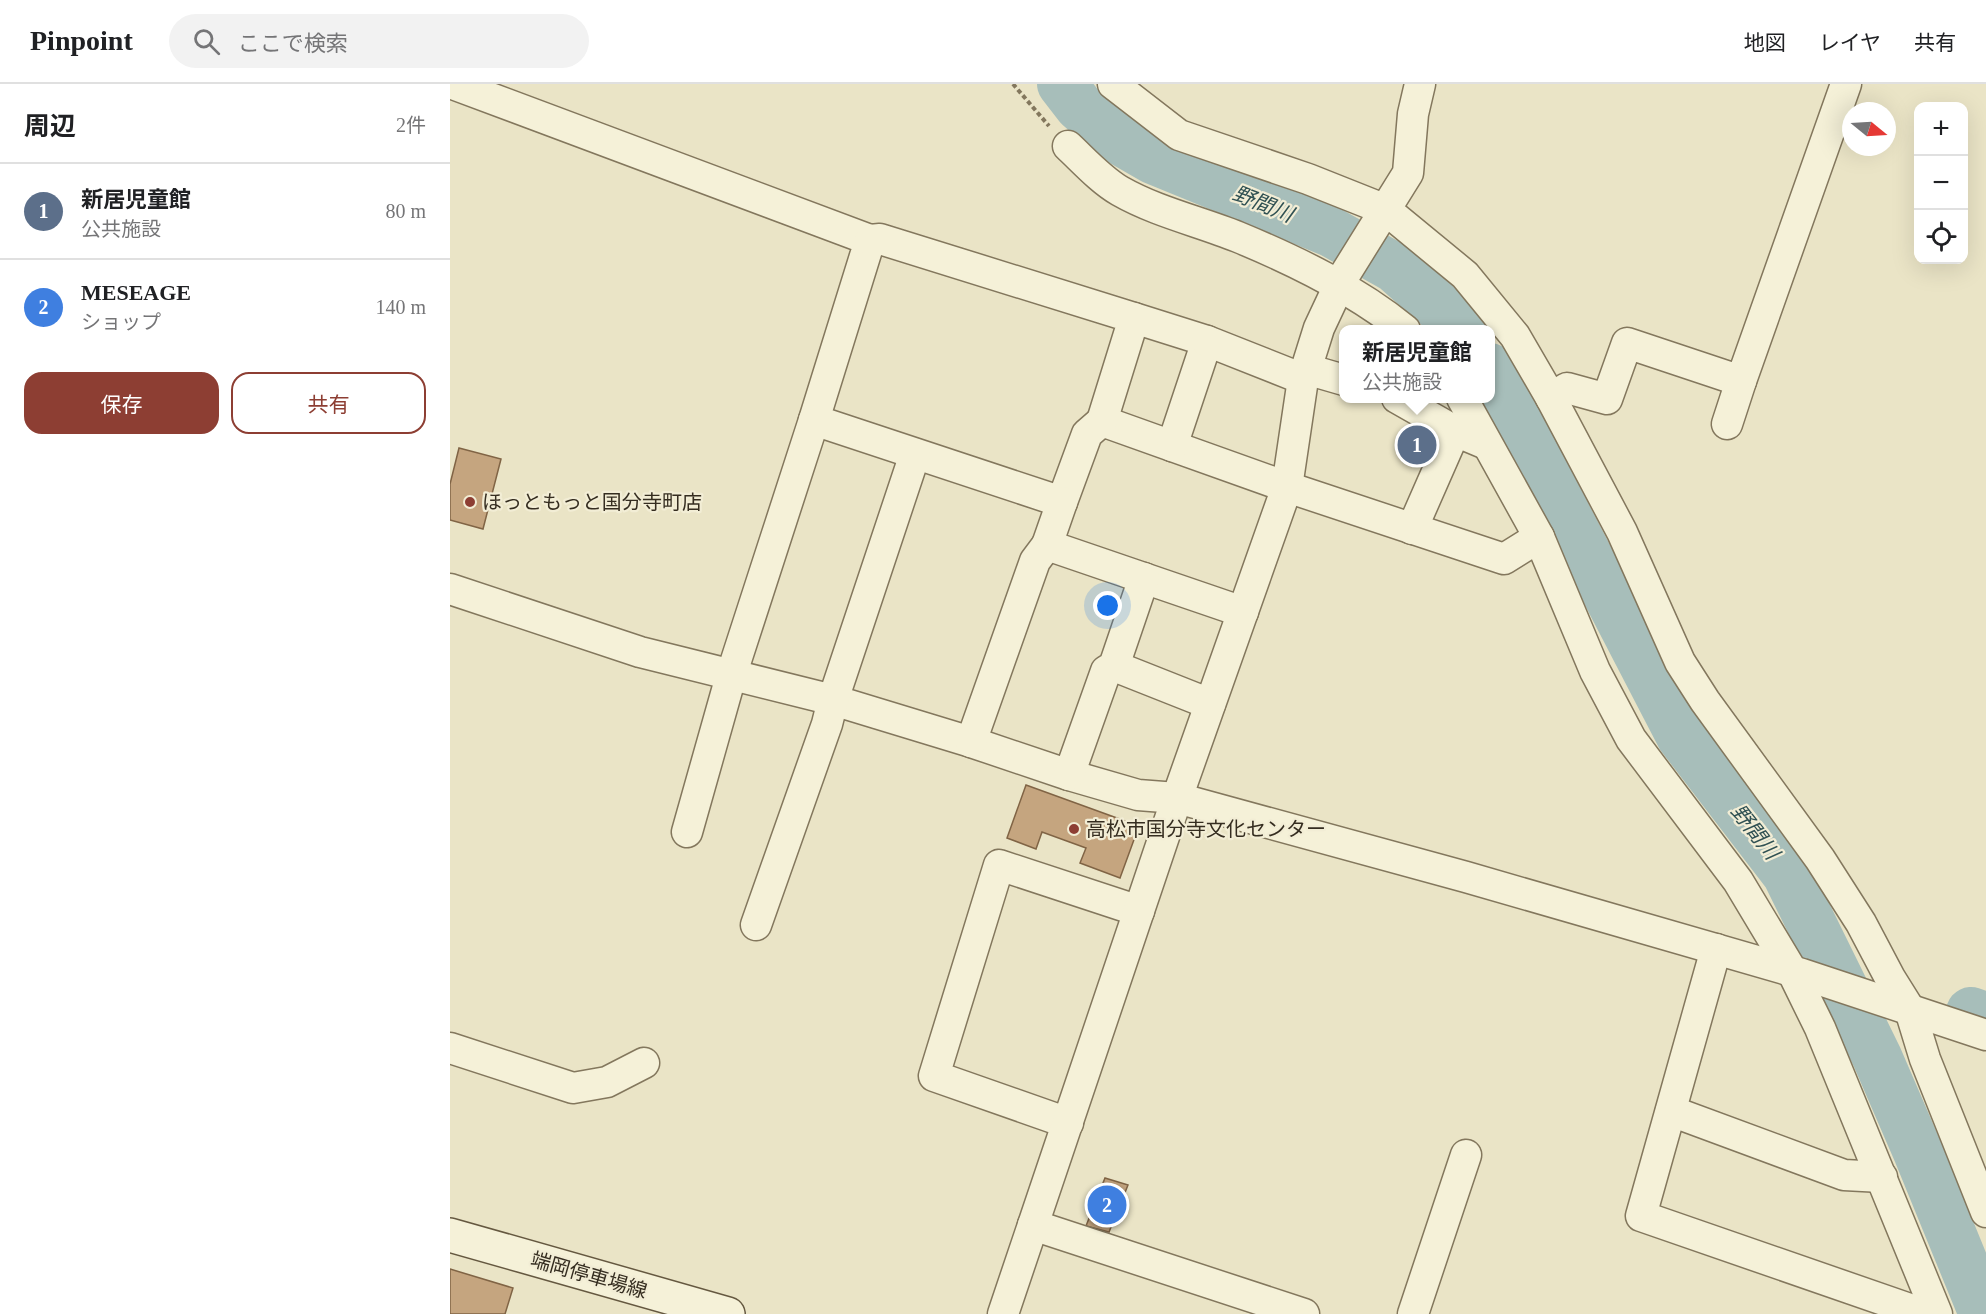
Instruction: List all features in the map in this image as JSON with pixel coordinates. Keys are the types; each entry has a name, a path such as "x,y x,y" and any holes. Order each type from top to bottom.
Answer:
{"main road":[{"name":"端岡停車場線","path":"450,1235 728,1314"}],"street":[{"path":"453,84 870,240 880,239 1304,374 1339,379"},
{"path":"1113,84 1179,135 1308,179 1383,215 1465,274 1515,336 1551,398 1622,532 1680,662 1705,701 1820,859 1861,923 1904,1007 1986,1212"},
{"path":"1003,1314 1177,798 1287,487 1304,374 1319,328 1340,283 1408,173 1413,114 1420,84"},
{"path":"1727,424 1846,84"},
{"path":"1068,146 1118,190 1162,212 1247,241 1340,283 1399,325"},
{"path":"687,832 731,676 870,240"},
{"path":"971,742 1035,561 1047,545 1087,434 1102,421 1134,318"},
{"path":"1172,446 1207,342"},
{"path":"1551,398 1567,387 1607,399 1627,343 1742,381"},
{"path":"1404,403 1455,431 1486,444"},
{"path":"1464,403 1539,537 1595,670 1631,739 1738,881 1797,972 1937,1314"},
{"path":"814,420 1062,501"},
{"path":"1102,421 1287,487 1504,559 1539,537"},
{"path":"1412,529 1455,431"},
{"path":"756,925 827,724 915,454"},
{"path":"1047,545 1243,612"},
{"path":"1069,775 1106,671 1114,666 1144,578"},
{"path":"450,589 640,652 833,700 1138,795 1177,798 1466,876 1797,972 1986,1035"},
{"path":"1114,666 1210,704"},
{"path":"1068,1123 934,1076 999,865 1139,911"},
{"path":"1716,949 1641,1216 1924,1314"},
{"path":"450,1048 573,1088 607,1082 644,1063"},
{"path":"1671,1111 1844,1175 1882,1177"},
{"path":"1413,1314 1466,1155"},
{"path":"1033,1226 1304,1314"}],"path":[{"path":"1013,84 1068,146"}],"building":[{"name":"ほっともっと国分寺町店","path":"459,448 501,459 483,529 450,520 450,484"},
{"name":"高松市国分寺文化センター","path":"1026,785 1139,826 1120,878 1080,863 1086,848 1042,832 1036,849 1007,838"},
{"path":"1105,1178 1128,1185 1109,1232 1086,1226"},
{"path":"450,1269 513,1288 505,1314 450,1314"}],"waterway":[{"name":"野間川","path":"1062,84 1079,106 1113,136 1153,159 1331,232 1395,268 1458,325"},
{"name":"野間川","path":"1495,378 1681,736 1787,874 1877,1057 1984,1314"},
{"path":"1971,1012 1986,1017"}],"place":[{"name":"新居児童館","path":"1417,445"},
{"name":"ほっともっと国分寺町店","path":"470,502"},
{"name":"高松市国分寺文化センター","path":"1074,829"},
{"name":"MESEAGE","path":"1107,1205"}]}
